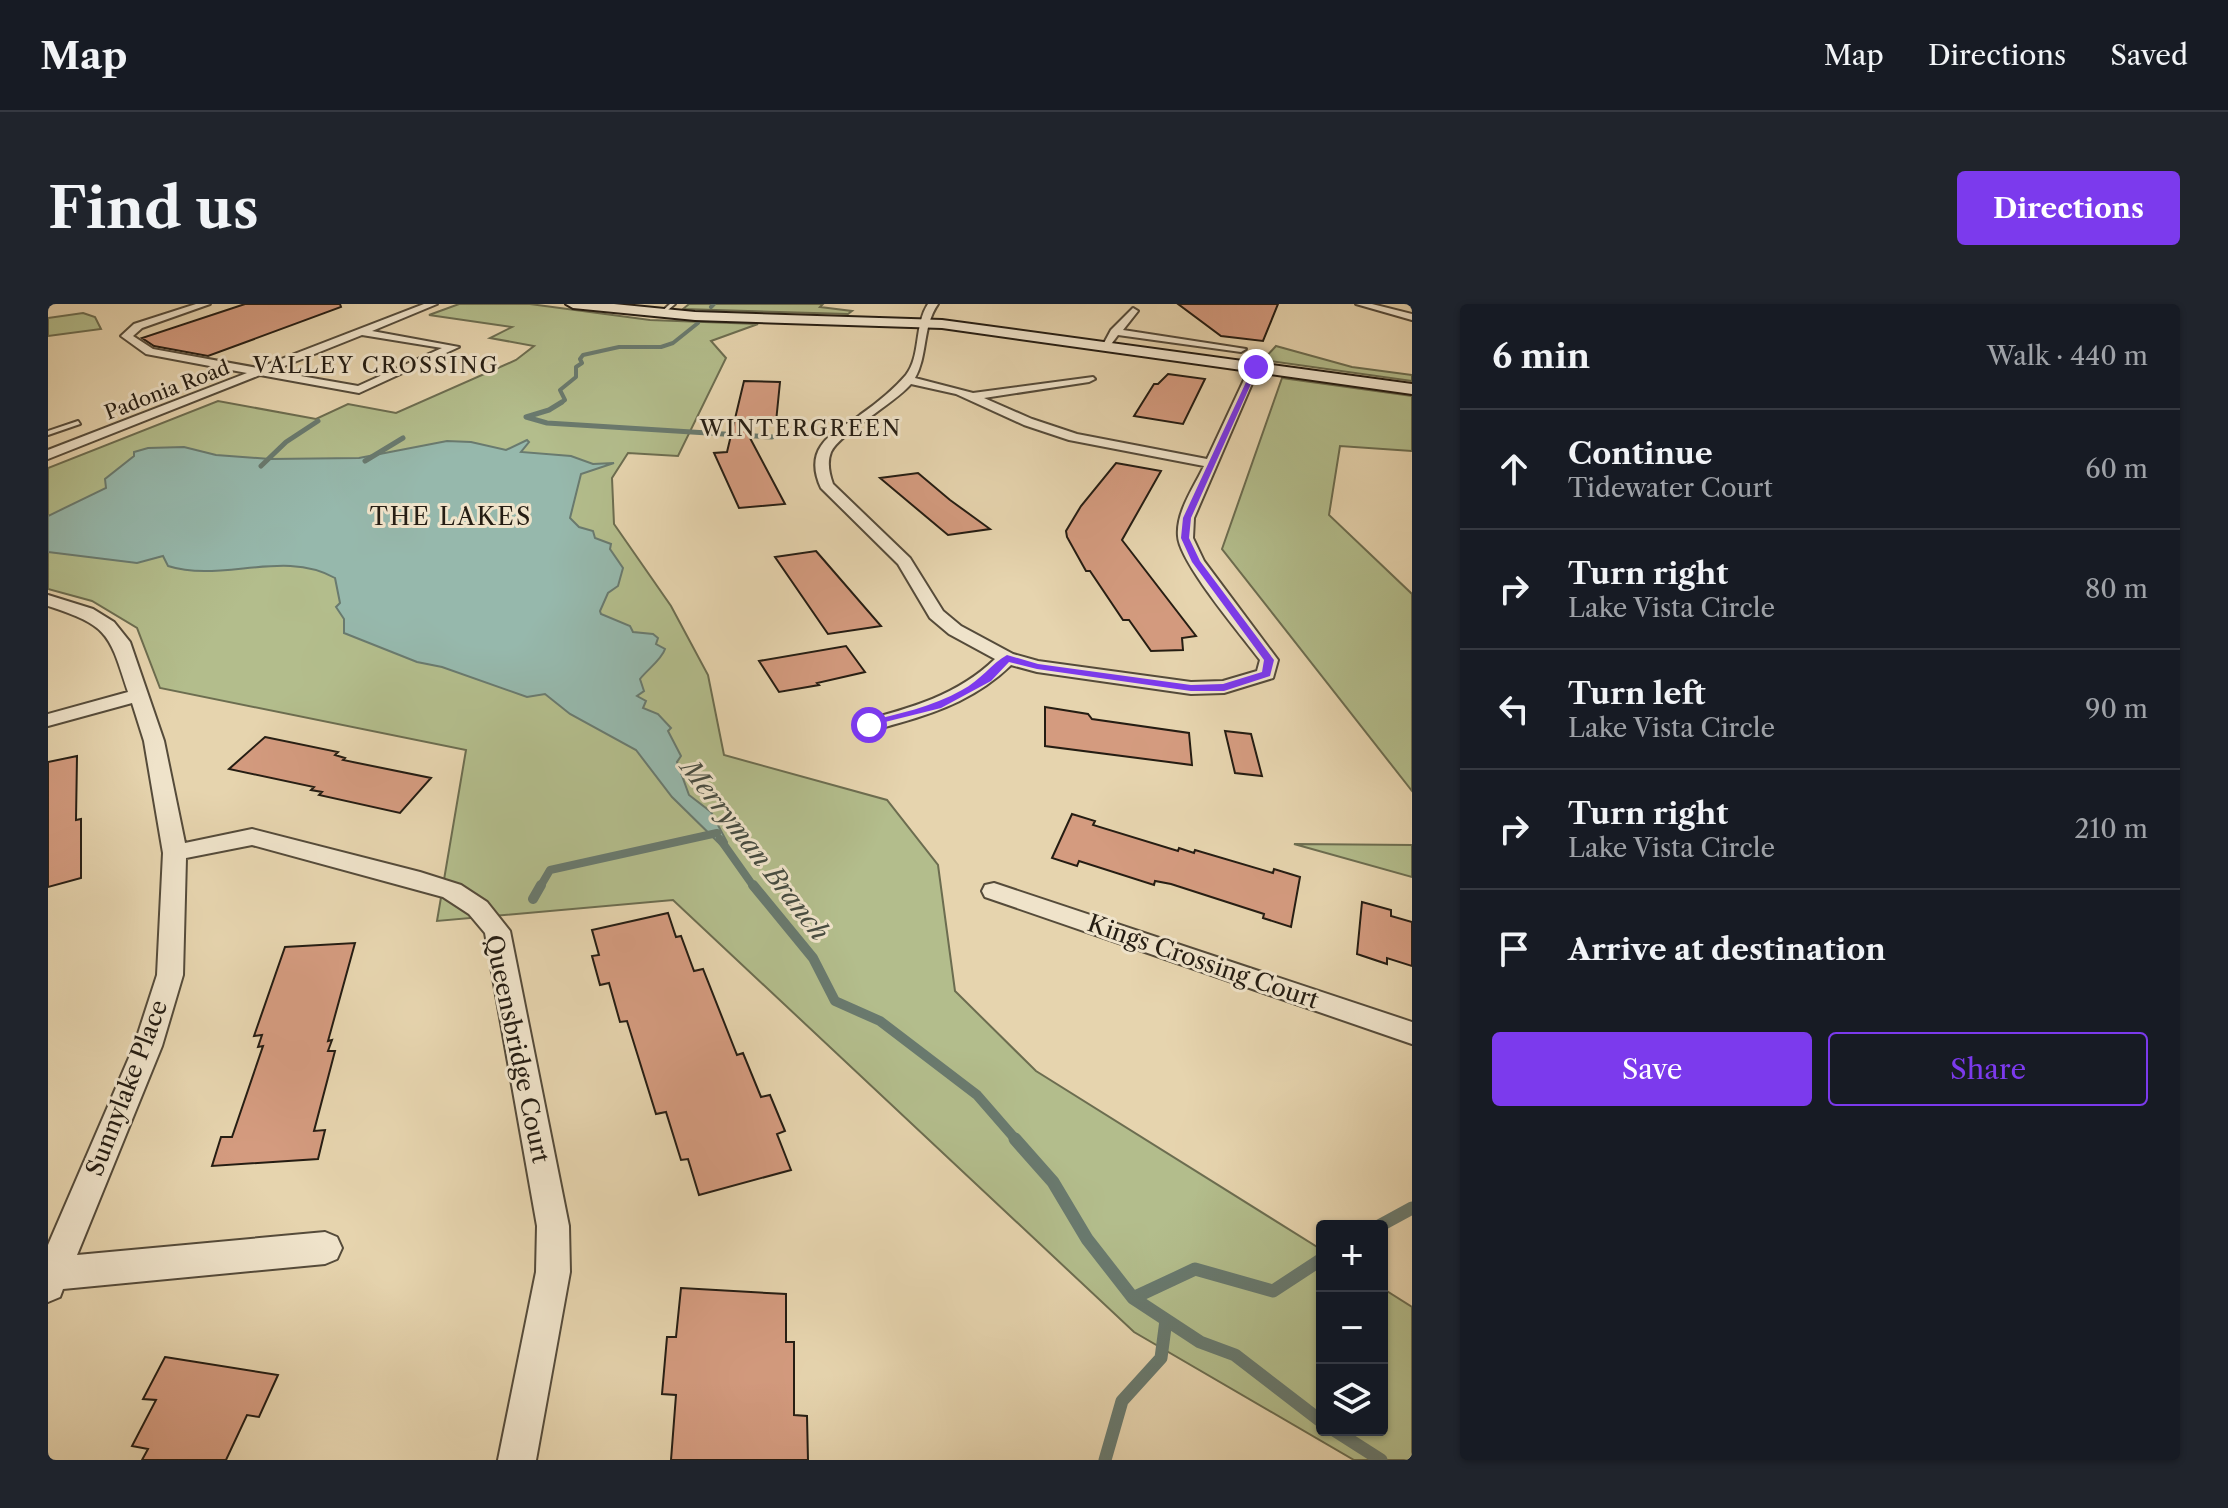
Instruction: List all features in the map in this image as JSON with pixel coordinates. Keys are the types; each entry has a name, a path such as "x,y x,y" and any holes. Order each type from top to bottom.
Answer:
{"street":[{"path":"205,304 138,326 126,336 150,352 359,390 454,347 360,332"},
{"name":"Padonia Road","path":"48,455 432,304"},
{"path":"573,304 660,314 923,322 1412,389"},
{"path":"933,304 923,322 915,369 883,403 827,446 821,458 826,485 904,561 936,614 955,630 1007,658 1037,666 1191,688 1224,687 1266,674 1269,660 1196,562 1185,538 1187,518 1256,367"},
{"path":"1361,304 1412,317"},
{"path":"1387,304 1412,310"},
{"path":"1104,345 1133,311"},
{"path":"1115,332 1241,349"},
{"path":"972,396 1089,379"},
{"path":"906,380 972,396 1028,422 1074,437 1212,464"},
{"name":"Sunnylake Place","path":"48,600 87,613 108,626 121,642 154,741 175,853 170,975 148,1046 50,1278"},
{"path":"869,725 938,706 965,693 988,679 1007,658"},
{"path":"48,720 140,695"},
{"name":"Queensbridge Court","path":"175,853 252,837 452,891 478,908 497,931 553,1226 553,1272 517,1460"},
{"name":"Kings Crossing Court","path":"994,891 1412,1033"},
{"path":"50,1278 325,1248"}],"lane":[{"path":"660,314 673,304"},
{"path":"48,433 78,423"}],"green space":[{"path":"459,304 530,304 650,320 758,324 711,341 726,358 678,456 628,453 612,478 614,524 671,606 708,675 724,755 887,800 938,865 955,991 1036,1071 1316,1246 1316,1436 1388,1436 1388,1292 1412,1307 1412,1460 1354,1460 1134,1332 673,900 437,921 466,750 160,688 137,628 92,601 48,589 48,468 218,401 316,419 348,404 396,413 516,360 534,346 490,338 512,327 429,315"},
{"path":"689,304 823,304 820,307 852,311 848,314 683,309"},
{"path":"83,313 95,317 101,329 48,336 48,318"},
{"path":"1276,346 1352,367 1412,375 1412,381 1263,360"},
{"path":"1282,378 1412,396 1412,451 1340,446 1329,515 1412,594 1412,791 1222,549"},
{"path":"1294,844 1412,845 1412,877"}],"water":[{"path":"527,440 529,442 521,452 571,456 593,464 614,463 581,474 570,518 579,527 593,531 595,538 611,544 610,549 623,568 618,586 608,593 601,614 630,626 633,632 653,634 658,638 656,644 665,649 640,679 644,691 637,696 646,701 643,708 658,714 671,728 668,731 681,756 677,762 689,795 711,812 727,842 725,849 672,797 636,750 570,714 545,694 527,697 442,667 417,662 344,633 344,619 336,607 340,603 335,578 295,566 188,570 168,566 163,556 137,563 48,552 48,516 106,488 105,479 134,456 134,452 148,448 184,447 216,455 270,459 359,458 447,441 471,442 506,450"}],"building":[{"path":"245,304 340,304 341,307 208,356 154,346 142,338"},
{"path":"1178,304 1278,304 1263,341 1221,336"},
{"path":"1168,374 1205,379 1183,424 1134,416 1154,384"},
{"path":"744,381 780,382 776,422 741,421 785,504 739,508 714,453 727,452"},
{"path":"1116,463 1161,471 1122,540 1196,636 1182,638 1183,650 1151,651 1129,620 1123,620 1090,571 1086,571 1067,537 1066,531 1081,506"},
{"path":"918,473 990,529 948,535 880,478"},
{"path":"816,551 881,626 828,634 775,557"},
{"path":"846,646 865,672 779,692 759,661"},
{"path":"1045,707 1088,714 1092,719 1189,733 1192,765 1045,746"},
{"path":"1225,731 1251,734 1262,776 1235,773"},
{"path":"265,737 338,752 335,755 345,758 343,760 431,778 400,813 319,795 322,792 311,790 314,787 229,769"},
{"path":"77,756 76,820 81,819 81,878 48,887 48,762"},
{"path":"1072,814 1095,821 1093,825 1178,851 1179,848 1194,853 1195,850 1273,873 1274,869 1300,877 1291,927 1263,918 1264,914 1171,884 1155,881 1154,885 1079,861 1077,866 1052,858"},
{"path":"1362,902 1391,910 1391,916 1412,922 1412,966 1387,958 1387,964 1357,954"},
{"path":"668,913 676,937 681,936 694,971 703,969 737,1055 743,1053 761,1097 770,1095 785,1131 777,1134 791,1170 699,1195 688,1159 681,1160 666,1112 656,1114 627,1021 620,1022 609,983 600,985 592,956 599,955 592,930"},
{"path":"355,943 328,1041 332,1040 328,1051 335,1051 314,1131 325,1130 318,1159 212,1166 221,1137 232,1137 263,1046 258,1047 262,1035 254,1036 285,947"},
{"path":"681,1288 786,1294 786,1342 794,1342 794,1415 807,1416 808,1460 671,1460 676,1395 662,1394 667,1337 676,1337"},
{"path":"165,1357 278,1375 259,1417 247,1415 226,1460 142,1460 148,1449 132,1446 156,1400 143,1399"}],"waterway":[{"path":"711,307 714,304"},
{"path":"562,402 565,400 560,390 576,377 576,367 582,363 580,359 583,355 619,347 661,347 673,343 698,323"},
{"path":"562,402 526,417 547,423 772,437"},
{"path":"261,466 286,442 318,421"},
{"path":"365,461 403,438"},
{"path":"540,887 550,870 717,833"},
{"name":"Merryman Branch","path":"720,839 754,887"},
{"path":"533,899 541,885"},
{"name":"Merryman Branch","path":"753,885 813,958 835,1001 880,1021 977,1095 1017,1141"},
{"name":"Merryman Branch","path":"1015,1139 1053,1182 1087,1239 1133,1298"},
{"path":"1388,1221 1412,1208"},
{"path":"1133,1298 1195,1269 1273,1291 1316,1263"},
{"name":"Merryman Branch","path":"1133,1298 1200,1342 1235,1355 1316,1417"},
{"path":"1105,1460 1122,1401 1161,1358 1166,1320"},
{"name":"Merryman Branch","path":"1343,1436 1381,1460"}],"district":[{"name":"VALLEY CROSSING","path":"376,365"},
{"name":"WINTERGREEN","path":"801,428"},
{"name":"THE LAKES","path":"451,517"}],"route":[{"path":"869,725 938,706 965,693 988,679 1007,658 1037,666 1191,688 1224,687 1266,674 1269,660 1196,562 1185,538 1187,518 1256,367"}]}
